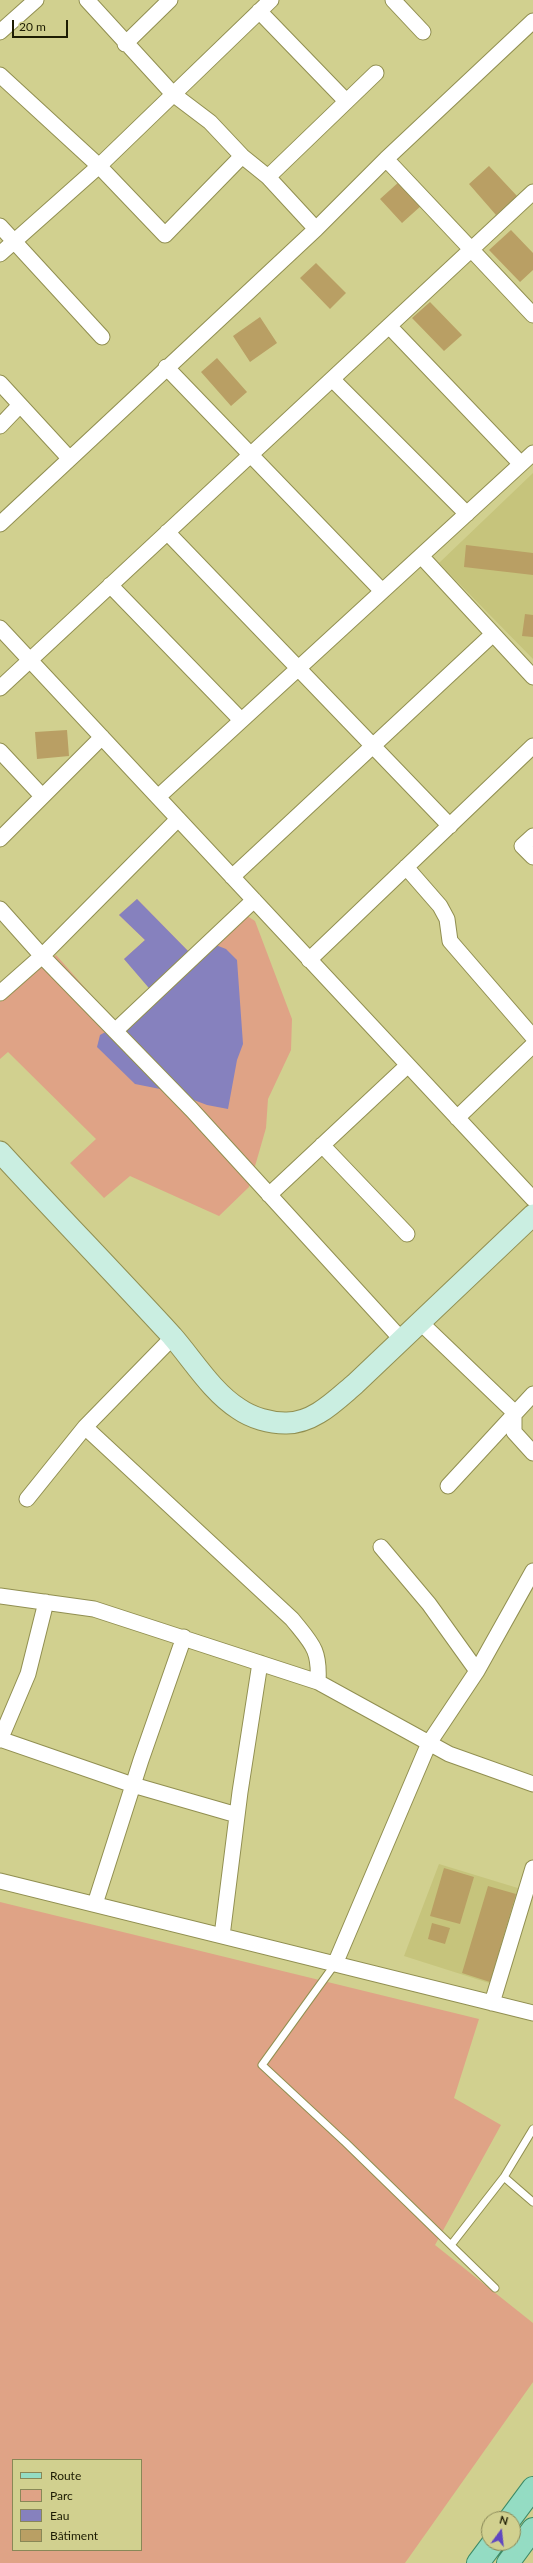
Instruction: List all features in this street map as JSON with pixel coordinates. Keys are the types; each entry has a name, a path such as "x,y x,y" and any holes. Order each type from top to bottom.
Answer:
{"main road":[{"path":"516,2511 533,2488"},
{"path":"508,2563 533,2529"},
{"path":"478,2563 487,2551"}],"street":[{"path":"1,29 36,0"},
{"path":"87,0 125,44 173,94 210,122 242,156 268,177 316,229"},
{"path":"125,44 170,0"},
{"path":"0,254 99,166 271,0"},
{"path":"393,0 423,32"},
{"path":"259,11 346,101"},
{"path":"0,524 166,367 316,229 386,159 533,21"},
{"path":"268,177 376,72"},
{"path":"0,75 99,166 165,235 242,156"},
{"path":"386,159 533,315"},
{"path":"0,688 533,192"},
{"path":"0,226 102,337"},
{"path":"389,326 521,464"},
{"path":"166,367 382,591"},
{"path":"332,379 467,514"},
{"path":"0,383 69,458"},
{"path":"0,426 20,405"},
{"path":"158,797 533,452"},
{"path":"167,532 450,826"},
{"path":"421,556 533,677"},
{"path":"110,585 241,720"},
{"path":"0,628 533,1200"},
{"path":"232,877 493,634"},
{"path":"0,839 102,737"},
{"path":"309,960 533,746"},
{"path":"0,751 42,796"},
{"path":"0,993 42,956 178,819"},
{"path":"533,836 522,846 533,857"},
{"path":"406,867 440,906 447,919 450,941 533,1037"},
{"path":"115,1031 254,900"},
{"path":"0,909 42,956 192,1110 402,1340"},
{"path":"457,1118 533,1045"},
{"path":"269,1195 408,1065"},
{"path":"322,1145 407,1234"},
{"path":"0,1152 173,1337 219,1390 240,1409 256,1418 286,1423 304,1420 330,1405 402,1340 533,1215"},
{"path":"420,1322 514,1412 514,1432 533,1453"},
{"path":"27,1499 85,1427 173,1337"},
{"path":"448,1486 514,1412 533,1394"},
{"path":"85,1427 292,1619 313,1646 320,1662 318,1682"},
{"path":"381,1548 429,1604 477,1671"},
{"path":"335,1964 429,1743 477,1671 533,1571"},
{"path":"0,1596 83,1606 318,1682 429,1743 472,1764 533,1784"},
{"path":"46,1602 28,1674 0,1740 133,1785 237,1815"},
{"path":"95,1904 133,1785 184,1638"},
{"path":"222,1936 237,1815 260,1663"},
{"path":"492,2003 533,1868"},
{"path":"0,1881 533,2013"}],"lane":[{"path":"335,1964 262,2065 496,2288"},
{"path":"451,2245 504,2177 533,2130"},
{"path":"504,2177 533,2202"}],"shaded area":[{"path":"533,473 533,659 439,563"},
{"path":"439,1864 521,1889 492,1984 404,1956"}],"green space":[{"path":"137,899 189,952 238,910 255,921 292,1019 291,1050 268,1099 266,1128 249,1187 219,1216 130,1176 104,1198 70,1163 96,1139 8,1052 0,1059 0,1002 56,955 118,1025 154,993 124,959 145,940 119,915"},
{"path":"0,1902 479,2019 454,2098 501,2125 435,2245 533,2323 533,2382 405,2563 0,2563"}],"water":[{"path":"137,899 189,952 203,940 226,949 237,960 243,1044 237,1060 228,1109 207,1105 170,1091 135,1084 97,1047 100,1035 118,1025 154,994 124,959 145,940 119,915"}],"building":[{"path":"489,166 517,196 496,215 469,184"},
{"path":"400,181 422,205 402,223 380,199"},
{"path":"511,230 533,253 533,270 520,282 489,250"},
{"path":"316,263 346,293 330,309 300,278"},
{"path":"430,302 462,335 444,351 412,318"},
{"path":"260,317 277,343 250,362 233,336"},
{"path":"217,358 247,392 231,406 201,372"},
{"path":"466,545 533,553 533,575 464,567"},
{"path":"525,614 533,615 533,637 522,636"},
{"path":"67,730 69,756 37,759 35,732"},
{"path":"444,1868 474,1877 460,1924 430,1916"},
{"path":"488,1886 516,1894 490,1982 462,1973"},
{"path":"432,1923 450,1928 445,1944 428,1939"}]}
